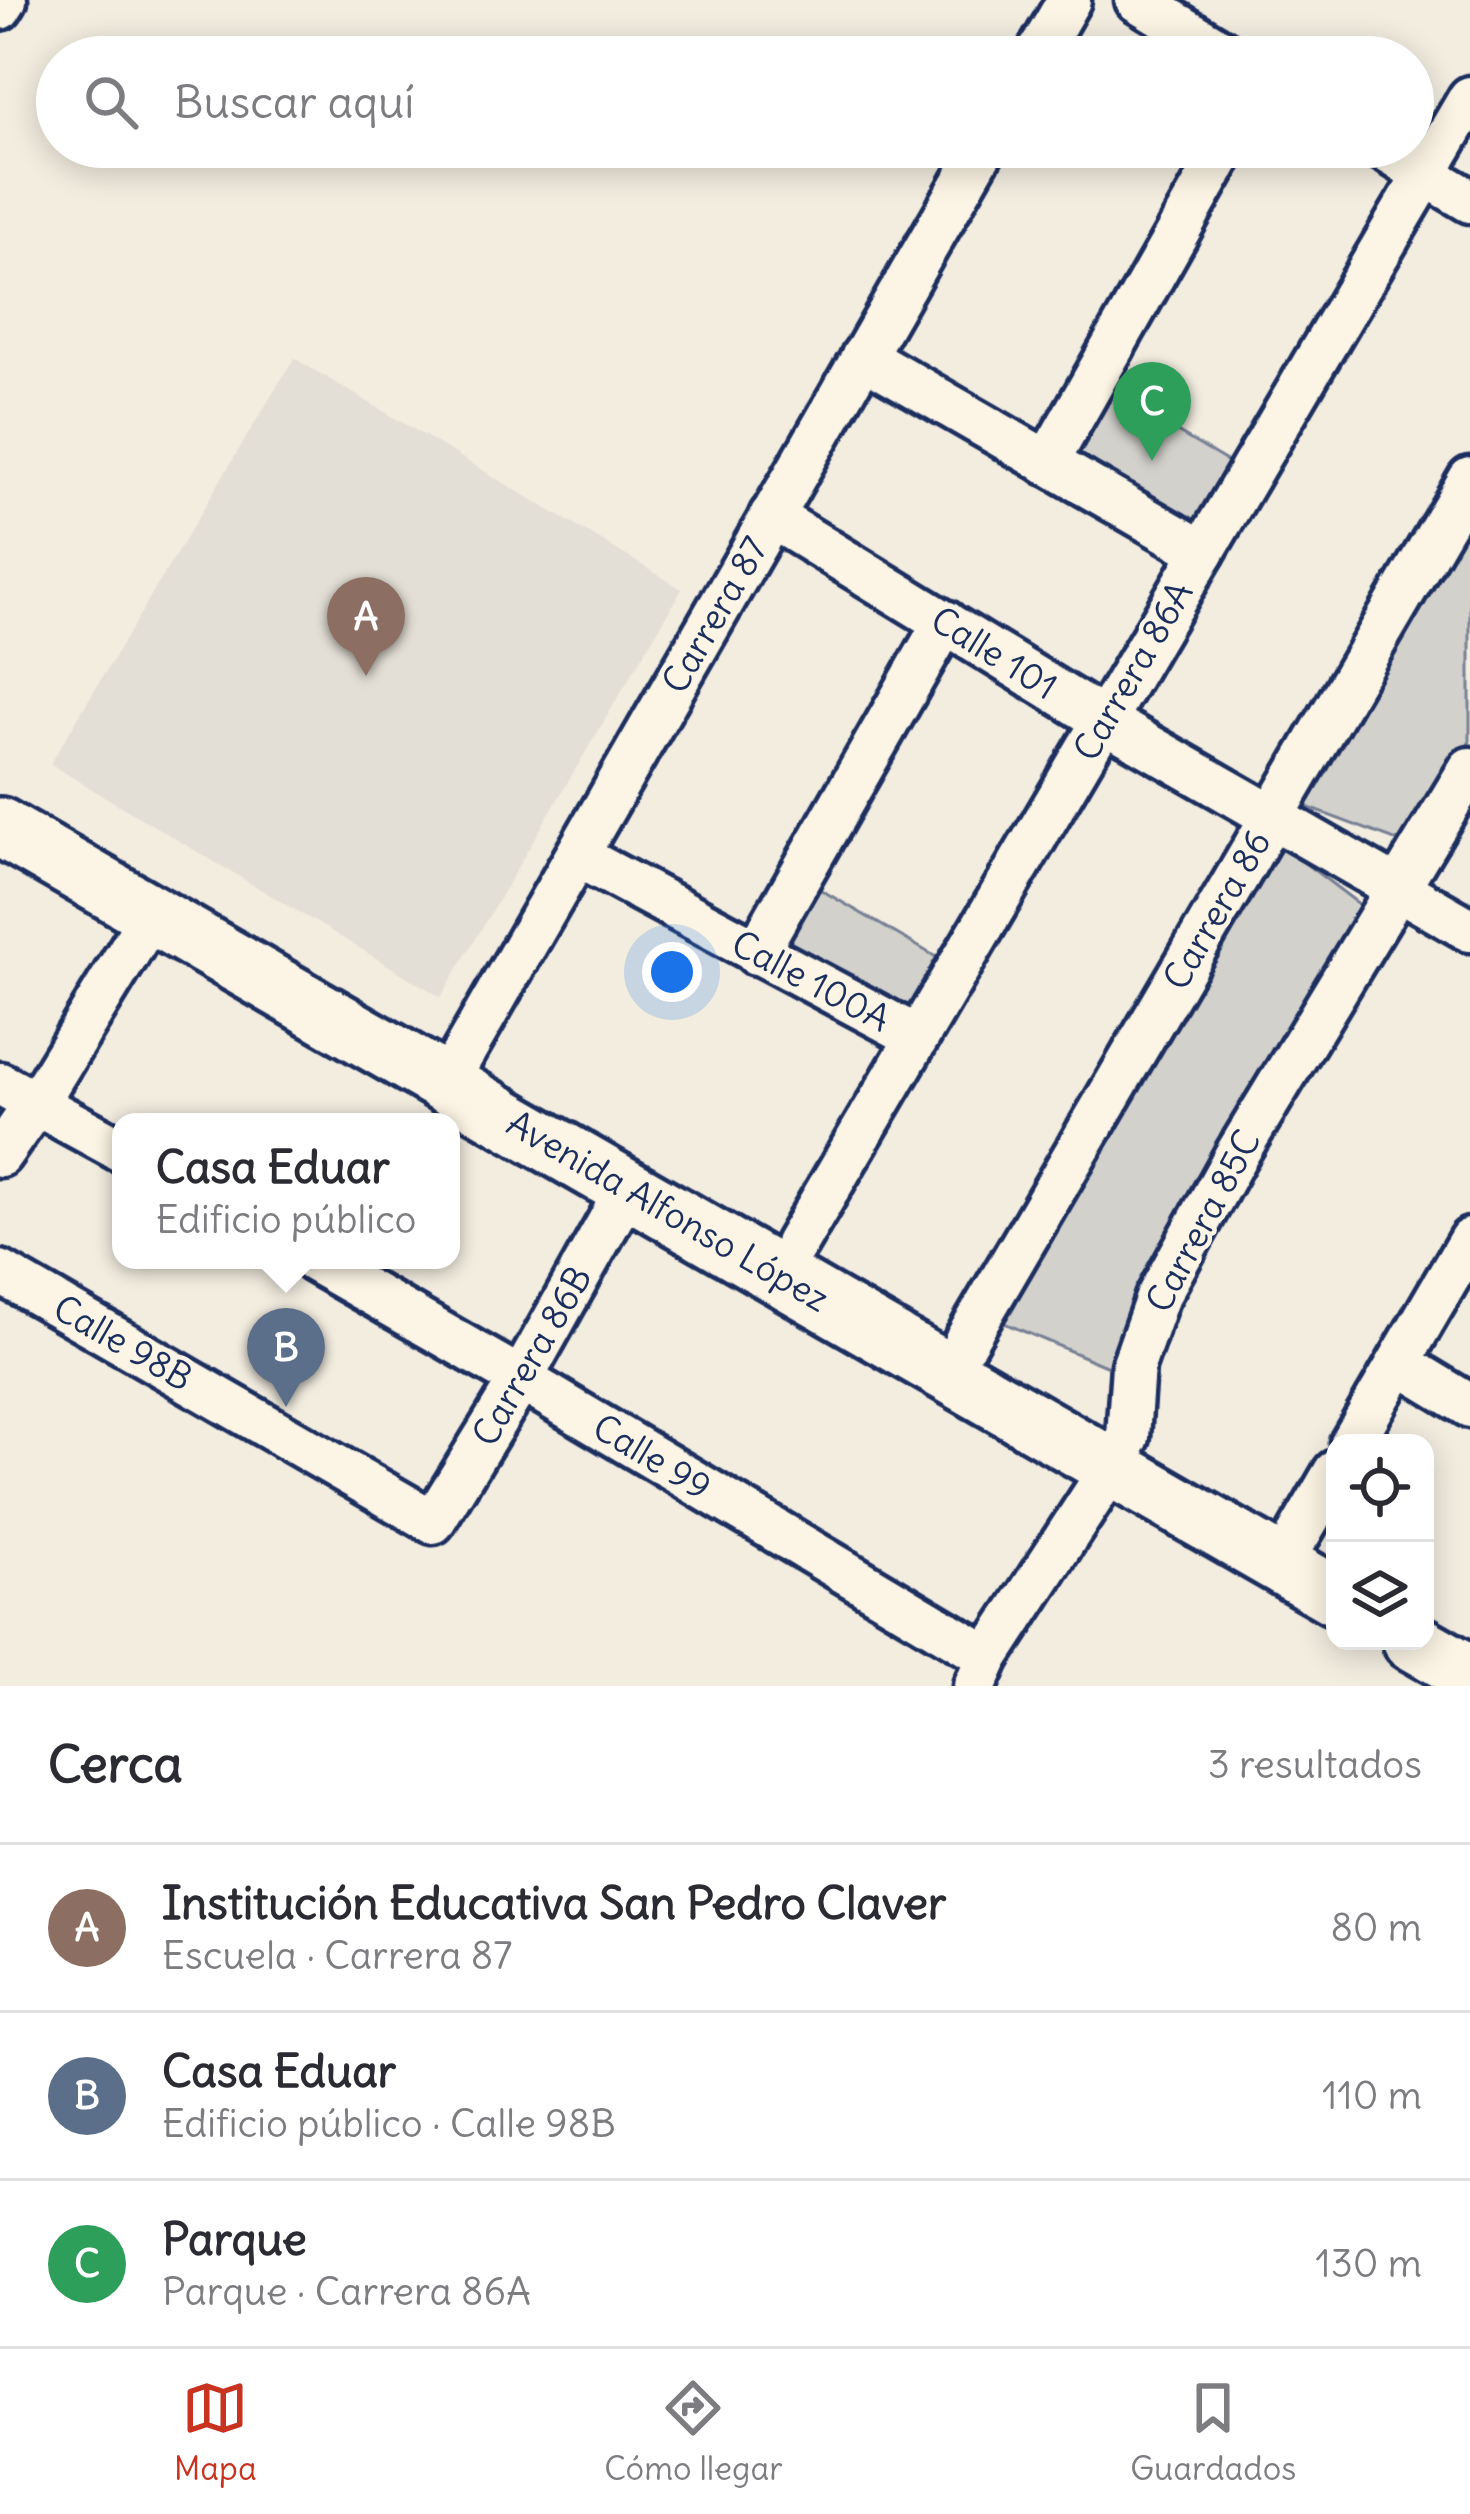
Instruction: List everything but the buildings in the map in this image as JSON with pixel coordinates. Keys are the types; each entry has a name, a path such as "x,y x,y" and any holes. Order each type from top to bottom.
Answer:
{"street":[{"path":"0,8 5,0"},
{"path":"1048,36 1069,0"},
{"path":"1137,0 1197,36"},
{"name":"Carrera 86A","path":"1434,159 1470,98"},
{"name":"Carrera 87","path":"454,1068 972,168"},
{"path":"1047,463 1214,168"},
{"path":"1415,168 1470,201"},
{"name":"Carrera 86A","path":"796,1244 1429,168"},
{"path":"863,356 1203,553"},
{"name":"Carrera 86","path":"965,1342 1470,479"},
{"name":"Calle 101","path":"771,516 1105,721 1470,930"},
{"path":"756,953 945,622"},
{"name":"Carrera 85C","path":"982,1672 1120,1452 1133,1366 1156,1298 1235,1157 1470,769"},
{"name":"Avenida Alfonso López","path":"0,787 454,1068 628,1188 1120,1452 1317,1545"},
{"name":"Avenida Alfonso López","path":"0,826 152,914 796,1244 965,1342 1326,1590"},
{"name":"Calle 100A","path":"578,856 917,1037"},
{"path":"0,1155 18,1093 152,914"},
{"path":"18,1093 112,1145"},
{"name":"Carrera 86B","path":"433,1522 628,1188"},
{"path":"1357,1434 1470,1240"},
{"name":"Calle 99","path":"330,1269 521,1378 982,1672"},
{"name":"Calle 98B","path":"0,1272 433,1522"},
{"path":"1399,1363 1470,1406"},
{"path":"1317,1545 1326,1508"},
{"path":"1434,1613 1470,1635"},
{"path":"1428,1650 1470,1674"}],"shaded area":[{"path":"294,358 682,589 441,997 50,764"},
{"path":"1107,391 1235,466 1198,529 1070,457"},
{"path":"1470,524 1470,741 1408,845 1304,806"},
{"path":"1281,845 1360,905 1108,1367 1004,1323"},
{"path":"816,887 943,961 905,1024 780,949"}],"place":[{"name":"Parque","path":"1152,461"},
{"name":"Institución Educativa San Pedro Claver","path":"366,676"},
{"name":"Casa Eduar","path":"286,1407"}]}
